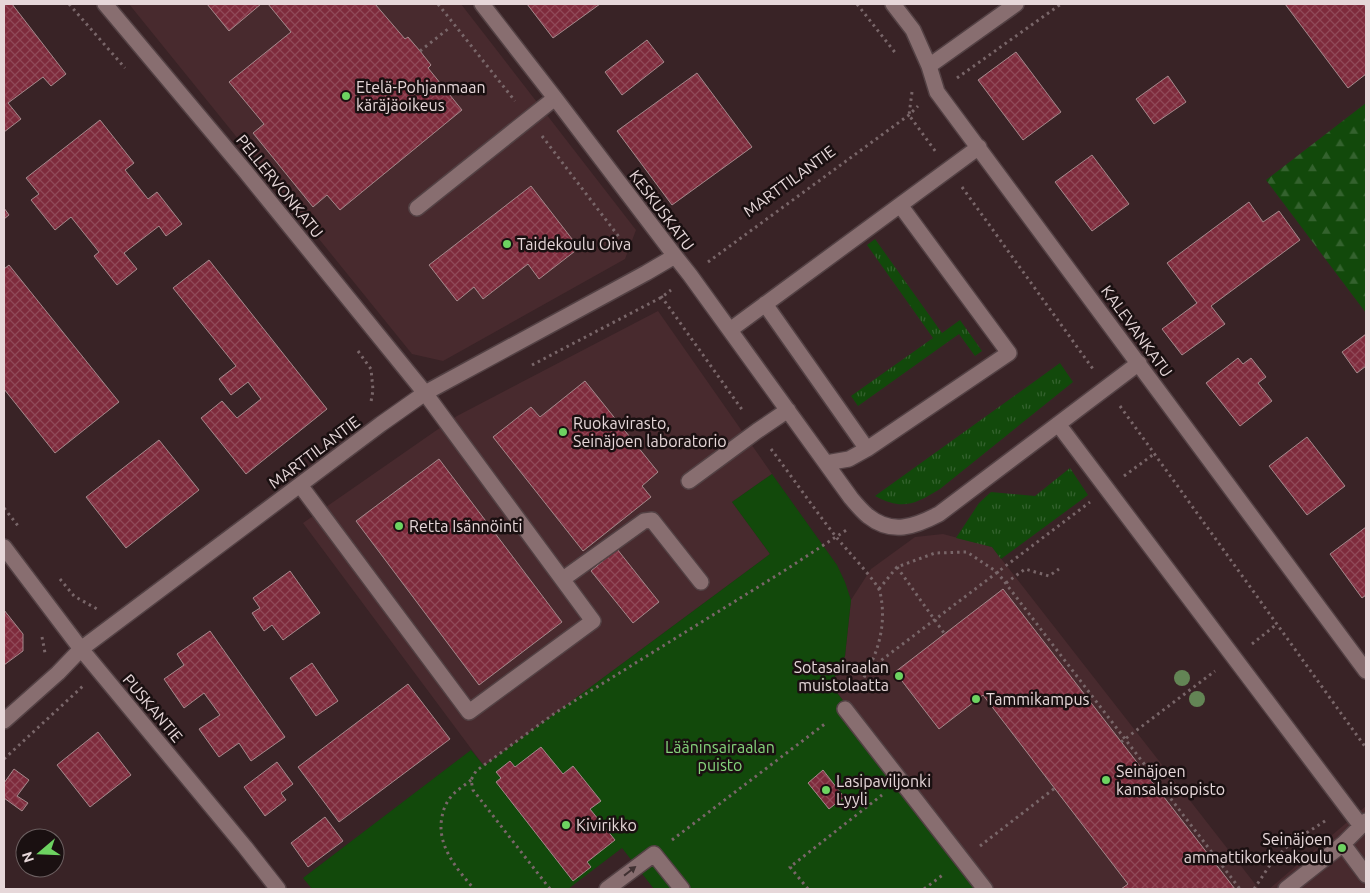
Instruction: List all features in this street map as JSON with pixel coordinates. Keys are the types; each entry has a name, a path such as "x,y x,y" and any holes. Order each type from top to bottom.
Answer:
{"street":[{"name":"PELLERVONKATU","path":"105,4 245,171 426,393 594,621 470,712 300,485"},
{"name":"KESKUSKATU","path":"482,4 690,275 851,498 868,516 884,525 896,528 918,524 939,514 1139,363"},
{"name":"KALEVANKATU","path":"893,4 913,30 938,92 1366,671"},
{"path":"929,66 1016,4"},
{"path":"417,208 555,98"},
{"path":"730,330 979,147"},
{"path":"826,463 848,459 867,450 1009,353 900,205"},
{"name":"MARTTILANTIE","path":"4,721 58,673 81,649 381,424 426,393 674,256"},
{"path":"765,304 867,450"},
{"path":"689,481 788,410"},
{"path":"1058,424 1345,804 1364,824 1286,889"},
{"path":"563,579 644,521 652,520 700,582"},
{"name":"PUSKANTIE","path":"4,547 81,649 239,839 278,889"},
{"path":"845,709 985,889"},
{"path":"1342,844 1366,875"},
{"path":"607,889 654,854 682,889"}],"path":[{"path":"70,4 126,69"},
{"path":"438,4 529,119 646,273 662,297"},
{"path":"858,4 900,59"},
{"name":"MARTTILANTIE","path":"690,275 1061,4"},
{"path":"420,51 448,28"},
{"path":"912,91 909,115 1366,748"},
{"path":"353,344 371,369 373,390 371,407 381,424"},
{"path":"870,668 1154,454"},
{"path":"4,508 21,530"},
{"path":"474,889 455,867 445,849 441,829 442,813 450,798 471,780 476,771 555,713 836,537"},
{"path":"654,854 845,709 870,668 879,643 883,614 879,589 897,568 935,553 968,552 997,572 1240,889"},
{"path":"897,568 944,633"},
{"path":"1006,584 1025,569 1049,576 1058,569"},
{"path":"57,574 74,596 101,612 112,625"},
{"path":"1121,742 1277,624"},
{"path":"41,629 46,660 75,694"},
{"path":"471,780 473,790 550,889"},
{"path":"808,889 790,867 900,781"},
{"path":"962,860 1055,788"},
{"path":"1254,889 1274,859 1291,843 1328,819 1345,804"}],"shaded area":[{"path":"129,4 461,4 636,230 625,259 443,361 412,354"},
{"path":"658,311 772,474 732,502 770,554 484,766 303,523 457,416"},
{"name":"Tammikampus","path":"943,534 992,547 1259,889 990,889 831,685 845,656 851,600 871,569 915,537"},
{"name":"Seinäjoen ammattikorkeakoulu","path":"1366,806 1366,889 1269,889"}],"green space":[{"path":"1366,103 1366,313 1266,180"},
{"path":"875,239 942,333 960,320 982,351 975,356 959,334 858,406 851,396 933,338 867,245"},
{"path":"1060,363 1073,382 940,489 923,499 909,504 893,503 875,496"},
{"path":"1070,468 1088,495 1001,559 992,547 956,538 979,503 991,492 1035,496"},
{"name":"Lääninsairaalan puisto","path":"772,474 837,565 851,600 845,656 831,685 990,889 654,889 622,848 568,889 312,889 303,878 471,750 484,766 770,554 732,502"}],"building":[{"path":"4,4 12,4 66,74 51,86 43,77 8,103 21,119 4,132"},
{"path":"207,4 261,4 229,31"},
{"name":"Etelä-Pohjanmaan käräjäoikeus","path":"268,4 375,4 405,39 408,37 420,51 431,65 428,68 462,110 340,210 327,195 313,207 253,133 264,124 229,82 291,32"},
{"path":"527,4 600,4 553,38"},
{"path":"1285,4 1364,4 1366,7 1366,74 1348,88"},
{"path":"647,40 664,62 622,95 605,72"},
{"path":"1016,52 1061,112 1023,140 978,80"},
{"path":"697,73 752,147 672,205 617,131"},
{"path":"1168,76 1186,102 1154,124 1136,99"},
{"path":"100,120 134,163 125,170 148,199 157,192 182,224 166,236 159,226 124,253 137,269 117,285 94,256 99,252 71,217 55,230 31,200 39,194 26,178"},
{"path":"1092,155 1129,204 1092,231 1055,182"},
{"path":"531,186 579,248 539,279 528,264 483,299 474,287 457,301 429,265"},
{"path":"1249,202 1263,222 1279,211 1300,240 1211,306 1225,324 1182,355 1162,329 1197,303 1167,263"},
{"path":"4,208 9,215 4,219"},
{"path":"209,260 327,409 246,474 201,418 222,401 237,418 261,399 248,382 231,395 219,379 236,366 173,288"},
{"path":"9,265 119,402 55,453 4,389 4,269"},
{"path":"1366,334 1366,366 1357,373 1342,352"},
{"path":"1238,358 1243,364 1251,358 1266,377 1258,383 1272,401 1240,426 1206,383"},
{"path":"585,381 658,472 642,486 651,497 583,551 493,437 531,407 540,417"},
{"path":"1307,437 1345,486 1307,515 1269,466"},
{"path":"159,440 199,490 126,548 86,497"},
{"path":"439,459 562,622 479,685 356,521"},
{"path":"1366,527 1366,595 1362,598 1330,554"},
{"path":"617,549 659,602 633,623 591,571"},
{"path":"290,571 320,613 283,640 272,625 264,631 252,613 260,608 253,598"},
{"path":"1003,589 1235,889 1121,889 1128,884 983,695 939,729 895,672"},
{"path":"4,610 23,634 23,651 4,665"},
{"path":"210,631 285,737 251,761 239,743 219,757 199,729 220,715 204,693 184,708 164,679 184,665 177,654"},
{"path":"312,663 338,701 316,716 290,678"},
{"path":"408,684 450,739 339,822 298,767"},
{"path":"98,732 131,775 90,807 57,765"},
{"name":"Kivirikko","path":"541,747 563,774 573,766 601,801 590,809 615,840 587,862 591,867 573,881 496,782 501,778 496,772 510,761 515,767"},
{"path":"277,762 293,784 281,793 286,800 265,816 244,787"},
{"path":"14,769 29,780 17,796 28,803 22,811 4,798 4,783"},
{"name":"Lasipaviljonki Lyyli","path":"823,770 844,797 829,809 808,783"},
{"path":"325,817 343,841 308,867 291,843"}],"place":[{"name":"Etelä-Pohjanmaan käräjäoikeus","path":"346,96"},
{"name":"Taidekoulu Oiva","path":"507,244"},
{"name":"Ruokavirasto, Seinäjoen laboratorio","path":"563,432"},
{"name":"Retta Isännöinti","path":"399,526"},
{"name":"Sotasairaalan muistolaatta","path":"899,676"},
{"name":"Tammikampus","path":"976,699"},
{"name":"Seinäjoen kansalaisopisto","path":"1106,780"},
{"name":"Lasipaviljonki Lyyli","path":"826,790"},
{"name":"Kivirikko","path":"566,825"},
{"name":"Seinäjoen ammattikorkeakoulu","path":"1342,848"}]}
